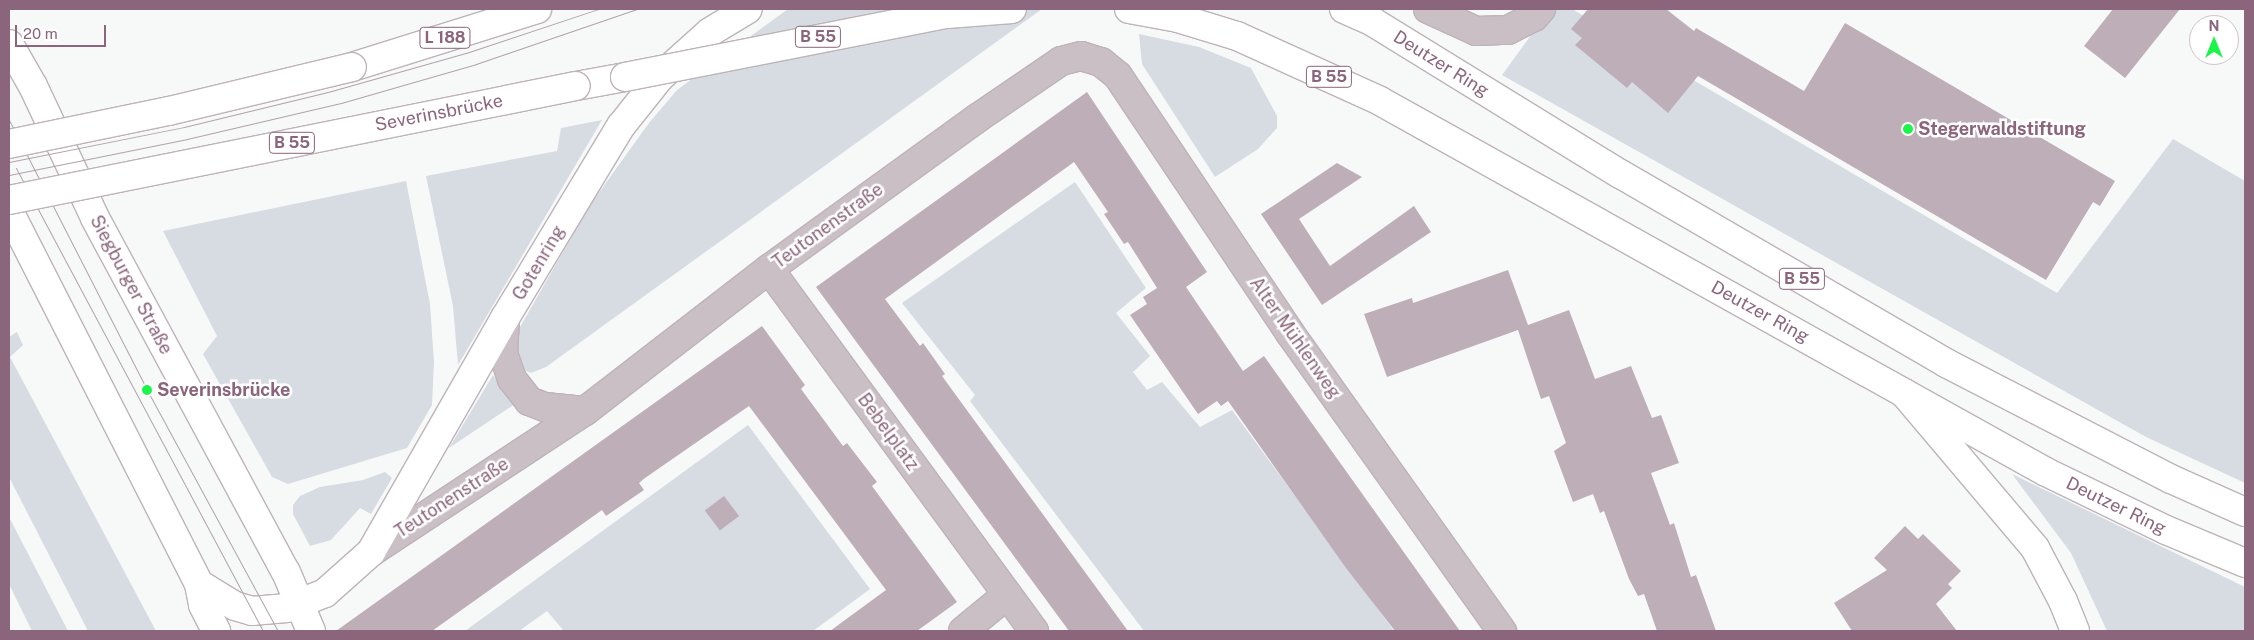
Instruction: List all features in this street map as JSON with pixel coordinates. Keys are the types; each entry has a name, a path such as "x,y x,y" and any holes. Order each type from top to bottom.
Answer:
{"main road":[{"name":"L 188","path":"9,144 169,111 352,67 537,9"},
{"name":"Severinsbrücke","path":"9,200 576,86 947,14 1012,9"},
{"name":"Deutzer Ring","path":"1129,9 1178,18 1279,53 1380,101 2046,472 2166,530 2245,563"},
{"name":"Deutzer Ring","path":"1344,9 1373,22 1622,175 1946,362 2171,479 2245,512"},
{"name":"Gotenring","path":"371,552 505,318 593,170 638,103 660,77 738,14"},
{"name":"Siegburger Straße","path":"9,44 33,86 95,218 300,604 311,631"},
{"path":"9,211 199,584 203,604 216,631"},
{"name":"B 55","path":"1904,393 2035,548 2063,602 2075,631"},
{"name":"Teutonenstraße","path":"300,604 325,593 371,552"},
{"path":"199,584 235,606 252,611 300,604"}],"street":[{"path":"1428,9 1476,31 1508,30 1534,16 1541,9"},
{"name":"Teutonenstraße","path":"371,552 585,411 769,269 1061,61 1081,56"},
{"name":"Alter Mühlenweg","path":"1081,56 1100,62 1118,76 1290,333 1502,631"},
{"name":"Bebelplatz","path":"769,269 1034,631"},
{"path":"505,318 503,353 512,379 529,401 545,407 585,411"},
{"path":"963,631 1007,595"}],"shaded area":[{"path":"788,9 1042,9 546,367 531,373 519,368 516,334 590,205 649,123 677,90"},
{"path":"1550,9 1572,9 2057,293 2173,139 2245,181 2245,483 2146,437 1502,75"},
{"path":"1139,34 1199,47 1251,68 1277,116 1277,128 1258,149 1215,177 1142,64"},
{"path":"602,120 458,365 453,306 426,176 557,151 561,128"},
{"path":"406,181 430,304 434,362 432,405 407,448 288,484 272,477 203,354 217,336 163,231"},
{"path":"1075,182 1146,288 1116,313 1150,356 1133,372 1147,390 1162,382 1200,427 1232,410 1394,631 1144,631 970,401 975,395 902,303"},
{"path":"17,332 23,345 10,357 156,631 88,631 9,477 9,337"},
{"path":"493,375 515,404 449,448"},
{"path":"748,425 870,589 813,631 564,631 547,611 519,631 465,631"},
{"path":"385,472 392,478 371,514 360,508 331,540 310,546 293,514 293,505 300,496 320,487 363,480"},
{"path":"2012,474 2245,587 2245,631 2107,631 2071,553"},
{"path":"9,517 68,631 32,631 9,584"}],"building":[{"name":"Stegerwaldstiftung","path":"1588,9 1666,9 1694,31 1696,28 1804,91 1845,23 2115,181 2100,206 2093,202 2046,280 1698,76 1668,113 1632,82 1627,88 1575,45 1582,38 1571,29"},
{"path":"2113,9 2180,9 2125,78 2084,46"},
{"path":"1087,92 1207,272 1186,287 1243,371 1264,356 1460,631 1395,631 1346,568 1228,401 1221,406 1217,401 1198,414 1130,315 1147,304 1143,297 1157,288 1128,242 1124,244 1104,214 1108,212 1074,162 885,299 920,346 923,343 945,374 942,376 1128,631 1069,631 816,287"},
{"path":"1337,163 1362,177 1299,219 1330,266 1414,206 1431,232 1322,305 1261,214"},
{"path":"1508,270 1528,325 1569,310 1595,379 1631,366 1652,418 1661,415 1679,463 1651,473 1670,525 1674,523 1691,577 1696,575 1716,631 1657,631 1644,594 1638,596 1629,579 1604,511 1600,513 1593,494 1573,502 1554,451 1566,443 1549,396 1541,399 1518,330 1387,377 1364,314 1412,298 1413,303"},
{"path":"762,326 805,385 801,389 843,446 847,443 877,482 872,486 957,602 917,631 830,631 886,590 749,406 645,478 639,483 644,490 606,516 602,510 432,631 336,631"},
{"path":"724,496 739,516 720,530 705,510"},
{"path":"1905,526 1918,539 1923,534 1961,571 1948,584 1952,588 1936,604 1957,631 1852,631 1834,603 1887,570 1874,558"}],"tram line":[{"path":"9,162 184,127 328,92 466,53 598,9"},
{"path":"9,175 187,139 341,103 476,64 637,9"},
{"path":"9,120 147,390 278,631"},
{"path":"16,168 263,631"}],"place":[{"name":"Stegerwaldstiftung","path":"1908,129"},
{"name":"Severinsbrücke","path":"147,390"}]}
